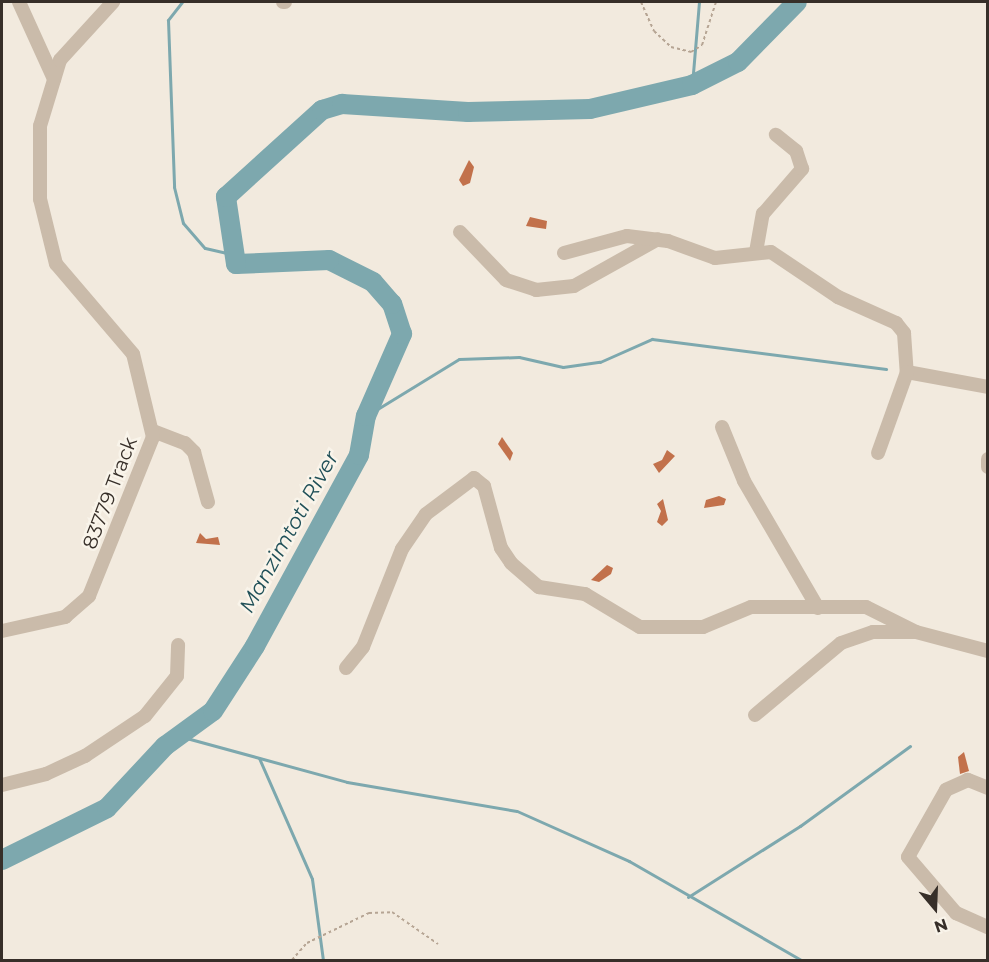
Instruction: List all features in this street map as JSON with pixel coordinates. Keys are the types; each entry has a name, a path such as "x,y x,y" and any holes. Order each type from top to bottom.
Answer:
{"street":[{"path":"19,2 54,79"},
{"name":"83779 Track","path":"2,631 65,617 89,596 148,456 153,431 133,354 56,264 49,248 37,152 54,79 71,45 113,2"},
{"path":"756,252 763,214 802,169 795,152 776,135"},
{"path":"460,232 506,280 536,290 574,286 658,239"},
{"path":"564,253 616,236 658,239 706,257 756,252 780,256 838,297 896,323 904,333 907,372 878,453"},
{"path":"907,372 987,387"},
{"path":"722,427 744,481 818,608"},
{"path":"153,431 185,443 194,452 207,502"},
{"path":"987,459 987,467"},
{"path":"346,668 363,647 402,549 426,514 474,478 484,486 501,548 511,564 539,587 585,594 640,627 703,627 751,607 879,609 916,632"},
{"path":"755,715 841,643 873,632 916,632 987,651"},
{"path":"2,785 46,774 85,756 145,716 177,676 178,645"},
{"path":"987,788 968,780 946,790 908,856 956,913 987,927"}],"path":[{"path":"640,2 654,32 671,47 691,52 702,45 716,2"},
{"path":"292,960 307,943 369,913 392,912 438,944"}],"building":[{"path":"469,160 474,167 470,183 463,186 459,180"},
{"path":"530,217 547,221 546,229 526,226"},
{"path":"502,437 513,453 510,461 498,444"},
{"path":"667,450 675,456 659,473 653,464 662,460"},
{"path":"719,496 726,499 724,505 704,508 706,500"},
{"path":"663,499 668,520 662,526 657,522 661,511 657,504"},
{"path":"200,533 206,539 218,537 220,545 196,543"},
{"path":"607,565 613,568 611,574 599,582 591,580"},
{"path":"964,752 969,771 960,774 958,757"}],"waterway":[{"path":"182,2 168,20 174,187 183,223 205,248 235,255"},
{"path":"692,85 699,2"},
{"name":"Manzimtoti River","path":"2,860 107,808 165,746 213,711 255,646 359,455 366,416 402,334 392,304 373,282 329,260 236,264 226,197 322,110 342,104 468,112 590,109 692,85 738,62 797,2"},
{"path":"366,416 459,359 519,357 563,367 600,362 652,339 886,369"},
{"path":"179,736 347,782 517,811 629,861 801,960"},
{"path":"688,897 800,826 910,746"},
{"path":"259,758 312,879 323,960"}]}
